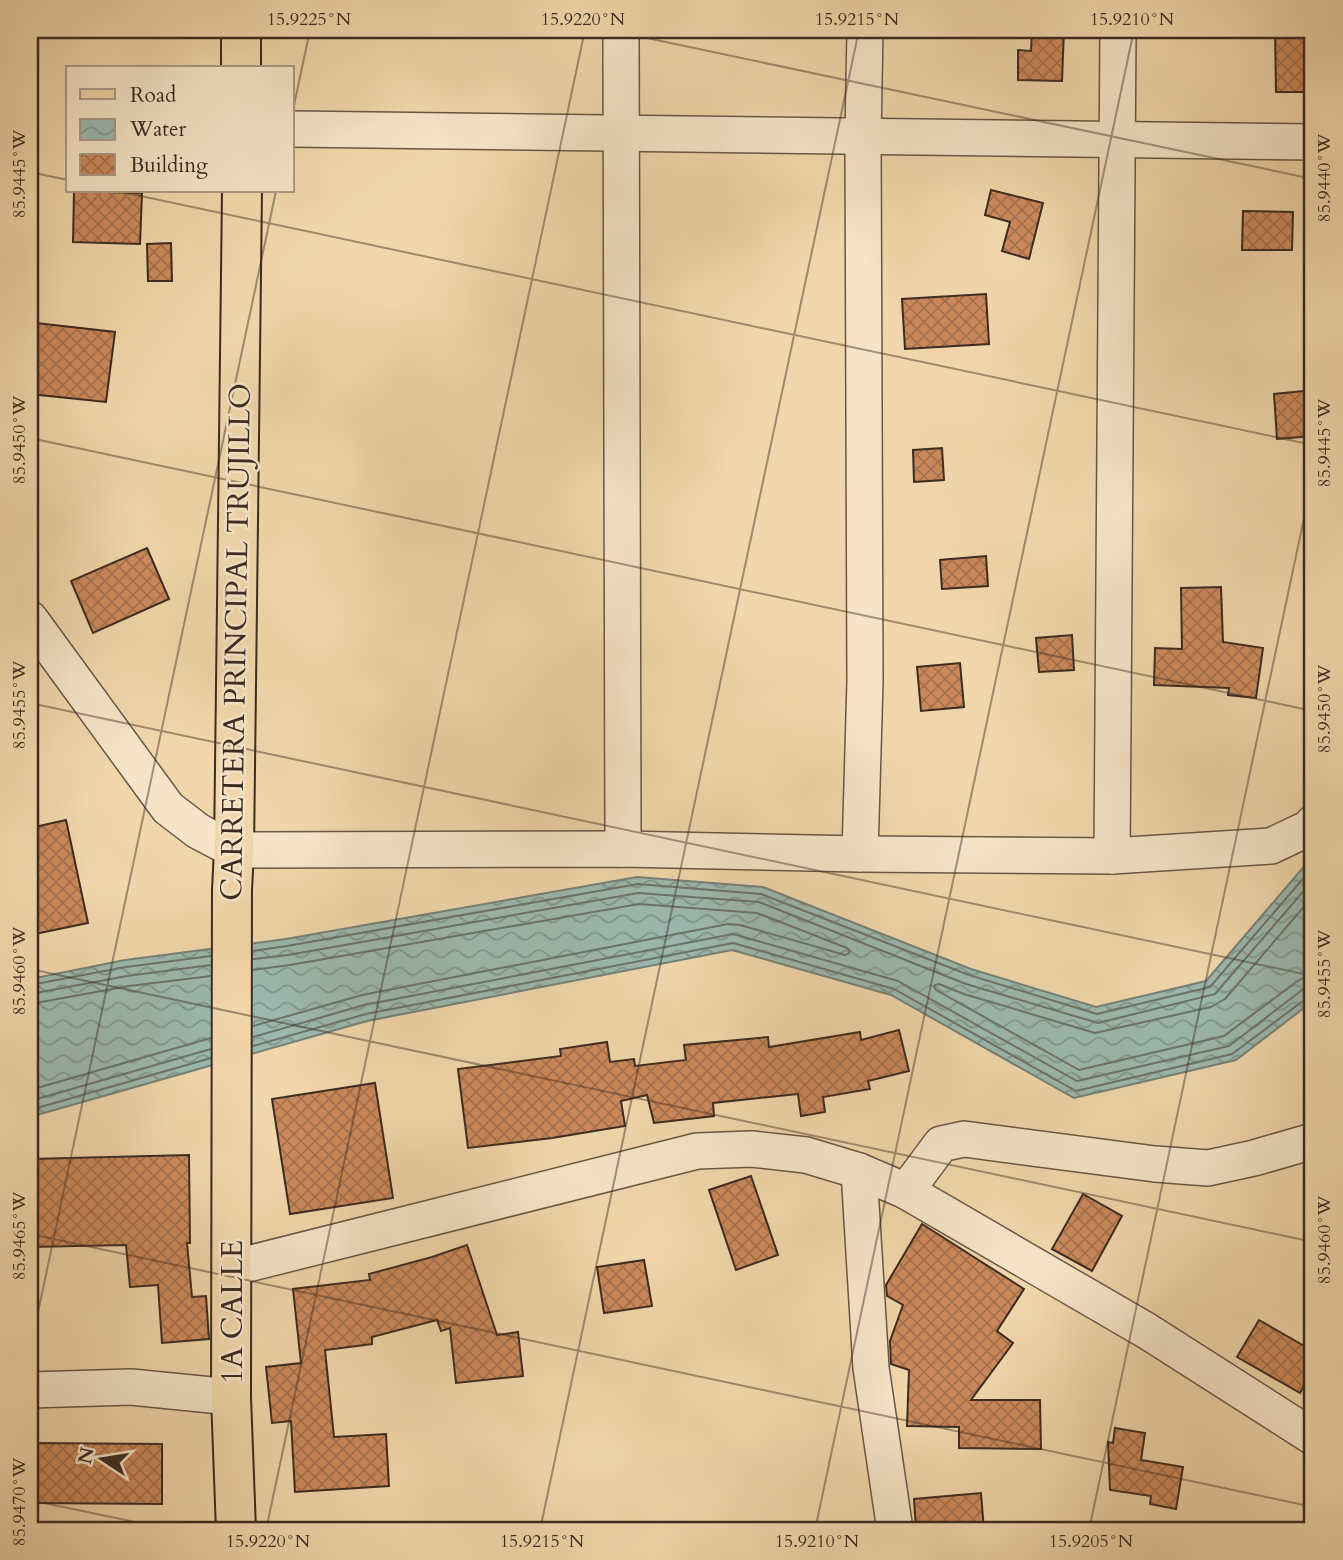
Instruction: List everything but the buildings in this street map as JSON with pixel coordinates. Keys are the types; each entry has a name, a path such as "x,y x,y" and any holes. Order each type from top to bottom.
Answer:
{"main road":[{"path":"241,30 242,66"},
{"name":"CARRETERA PRINCIPAL TRUJILLO","path":"233,1093 232,890 242,192"},
{"name":"1A CALLE","path":"233,1093 231,1397 236,1530"}],"street":[{"path":"621,30 623,849"},
{"path":"860,854 865,681 865,30"},
{"path":"1112,856 1118,30"},
{"path":"294,129 1313,142"},
{"path":"30,619 168,808 198,831 234,850 623,849 1112,856 1271,846 1311,827 1313,822"},
{"path":"906,1191 941,1144 964,1139 1155,1164 1208,1168 1313,1141"},
{"path":"232,1268 697,1152 751,1149 806,1155 859,1171 906,1191 1147,1331 1313,1437"},
{"path":"859,1171 871,1368 895,1530"},
{"path":"30,1390 131,1387 231,1397"}],"water":[{"path":"1313,856 1313,1001 1236,1060 1074,1098 891,995 732,950 367,1021 30,1117 30,979 125,960 286,939 637,877 763,887 971,969 1096,1007 1206,981"}]}
